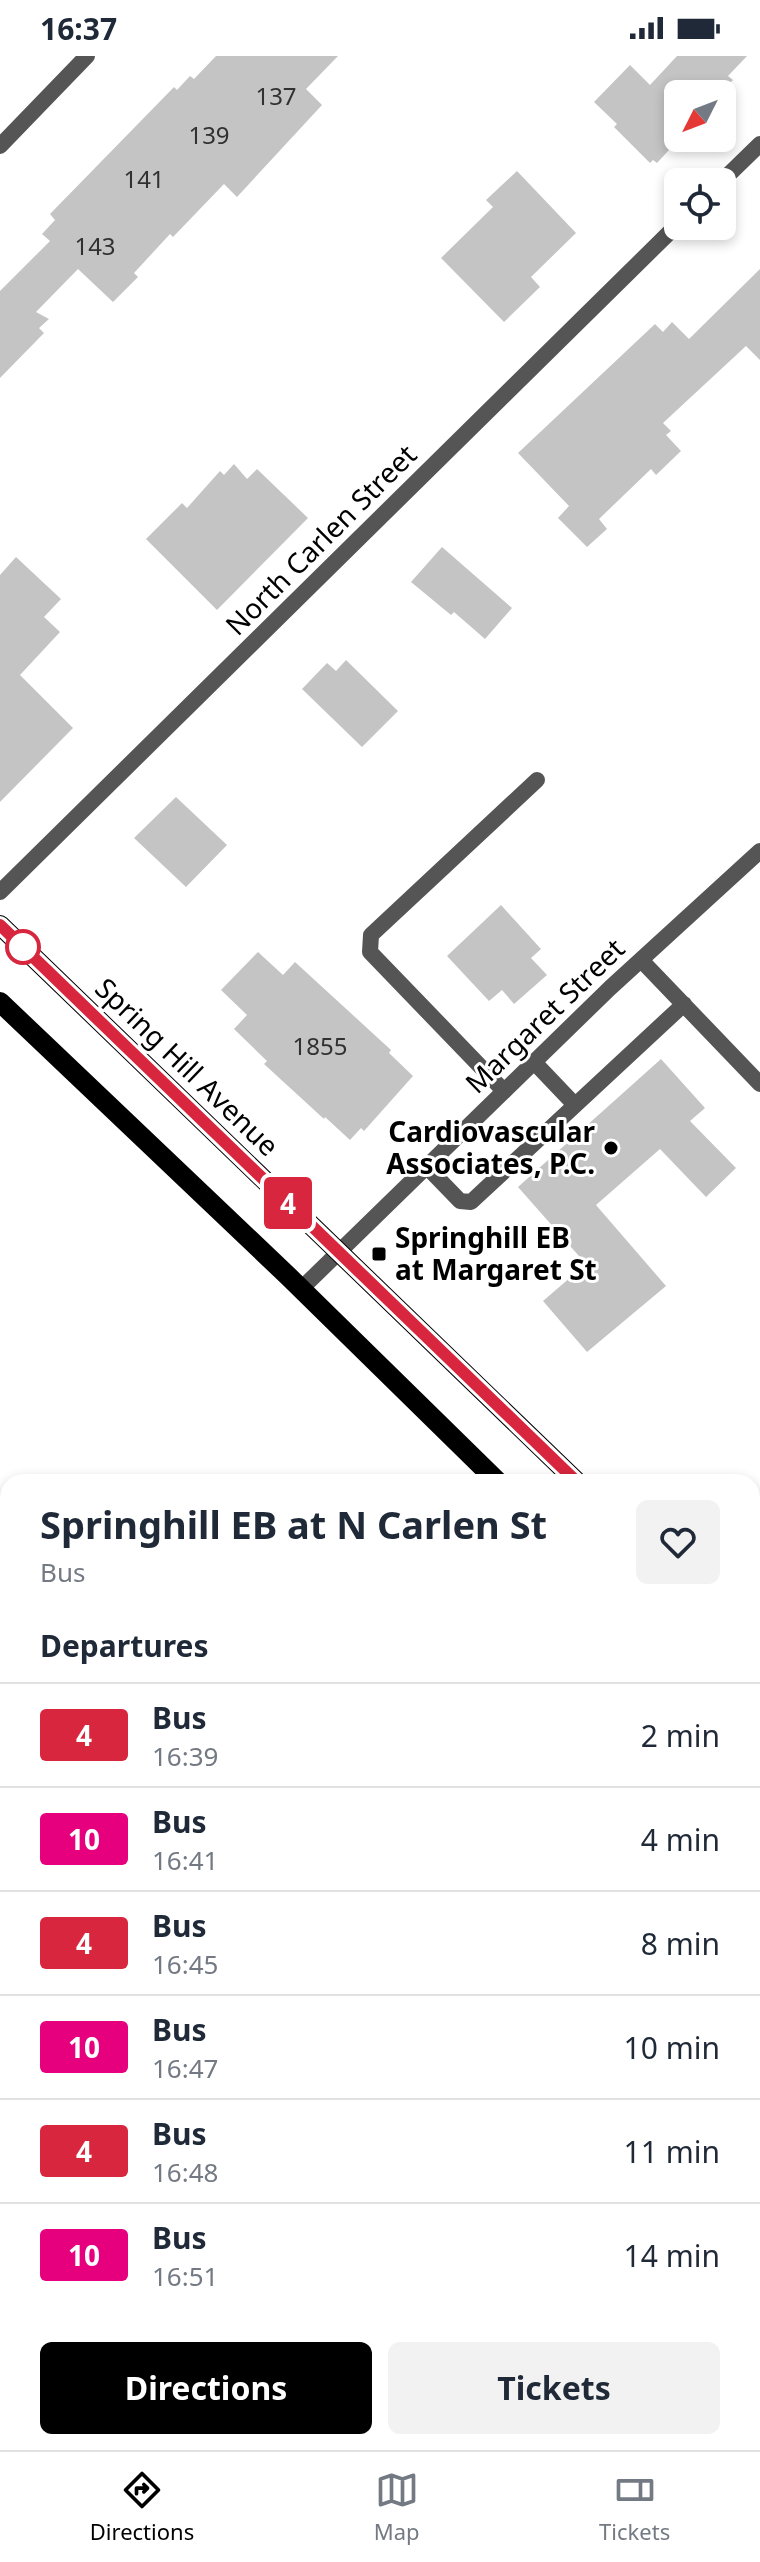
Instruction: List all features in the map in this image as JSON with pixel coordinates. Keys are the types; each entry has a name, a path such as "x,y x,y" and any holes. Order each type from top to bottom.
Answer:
{"main road":[{"name":"Spring Hill Avenue","path":"0,925 569,1474"},
{"path":"0,1002 490,1474"}],"street":[{"path":"0,146 87,56"},
{"path":"735,168 760,144"},
{"name":"North Carlen Street","path":"0,892 664,238"},
{"path":"504,1091 370,952 371,935 537,780"},
{"name":"Margaret Street","path":"301,1289 534,1062 760,851"},
{"path":"641,960 760,1084"},
{"path":"427,1167 460,1201 471,1202 684,1004"},
{"path":"534,1062 575,1105"}],"building":[{"path":"216,56 338,56 306,89 322,105 237,197 224,184 173,237 170,234 134,273 138,277 113,302 78,269 36,312 49,319 39,328 44,333 0,378 0,291 50,241 42,234 55,220 50,214 174,87 177,90 190,76 194,79"},
{"path":"677,56 747,56 728,76 733,80 664,80 664,152 667,152 657,163 653,160 650,163 594,102 630,65 650,85"},
{"path":"517,171 576,233 531,277 540,287 504,322 441,258 493,207 486,200"},
{"path":"760,269 760,360 746,346 663,423 671,431 666,435 681,451 656,475 651,469 599,519 607,529 587,547 558,518 569,506 518,453 655,324 663,332 672,322 689,339"},
{"path":"234,464 247,479 257,469 308,518 217,610 146,539 182,503 187,508 220,471 224,475"},
{"path":"442,547 512,608 485,639 454,612 451,615 411,582"},
{"path":"16,557 61,599 44,617 60,632 20,675 73,728 0,802 0,575"},
{"path":"346,660 398,711 362,747 302,689 327,663 336,671"},
{"path":"176,797 227,845 186,887 134,838"},
{"path":"501,905 541,949 531,958 547,975 514,1004 502,990 489,1001 447,956"},
{"path":"258,952 283,975 295,962 391,1050 389,1053 413,1076 364,1131 361,1128 350,1140 264,1064 267,1061 234,1029 247,1015 221,990"},
{"path":"661,1059 705,1108 690,1121 736,1168 706,1197 660,1149 596,1205 666,1286 587,1352 543,1301 586,1264 518,1187"}],"bus line":[{"name":"4","path":"0,925 569,1474"}],"place":[{"name":"Cardiovascular Associates, P.C.","path":"611,1148"},
{"name":"Springhill EB at Margaret St","path":"379,1254"}]}
